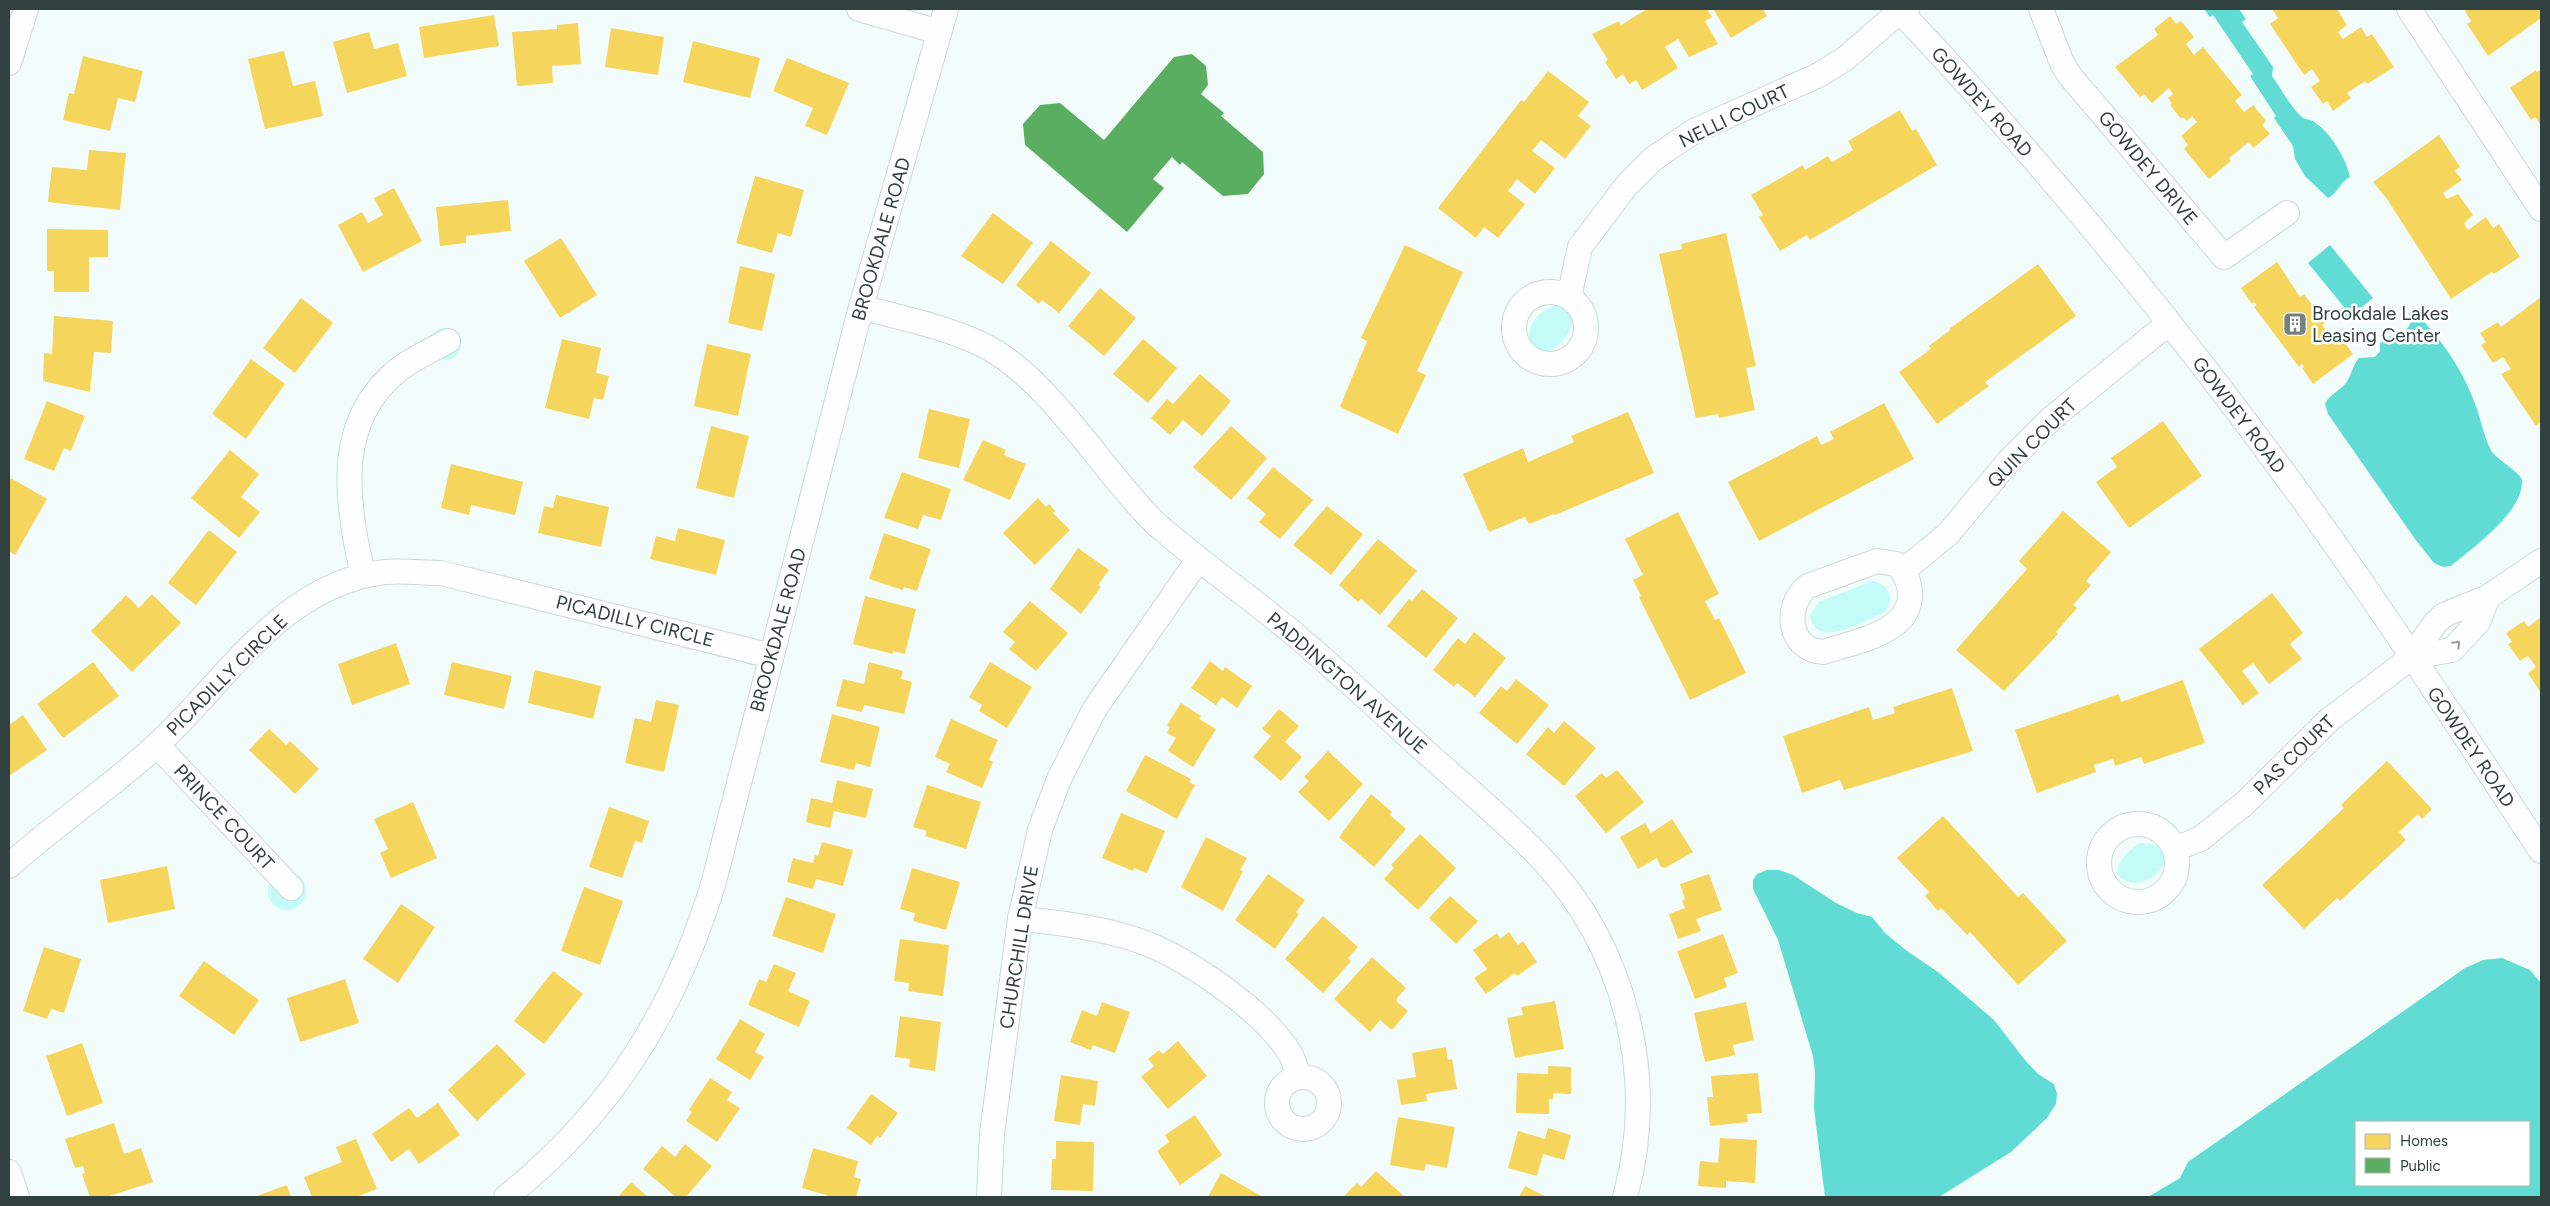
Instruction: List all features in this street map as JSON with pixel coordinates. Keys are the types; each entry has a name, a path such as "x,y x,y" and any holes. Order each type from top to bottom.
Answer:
{"street":[{"path":"9,63 26,9"},
{"path":"859,9 939,32"},
{"name":"BROOKDALE ROAD","path":"506,1197 539,1170 594,1111 646,1040 671,995 699,932 712,889 861,306 946,9"},
{"name":"NELLI COURT","path":"1569,297 1580,247 1627,185 1653,159 1694,131 1819,75 1846,58 1901,9"},
{"name":"GOWDEY ROAD","path":"1901,9 2083,217 2169,323 2298,492 2412,656 2541,852"},
{"name":"GOWDEY DRIVE","path":"2041,9 2058,55 2070,76 2224,257 2287,213"},
{"path":"2409,9 2541,209"},
{"name":"PADDINGTON AVENUE","path":"861,306 942,328 982,345 1013,364 1051,402 1132,500 1198,560 1291,632 1541,857 1582,910 1605,949 1622,994 1635,1050 1639,1103 1638,1129 1625,1197"},
{"name":"QUIN COURT","path":"1904,571 1954,528 2008,462 2052,418 2169,323"},
{"path":"362,576 350,514 349,498 350,463 355,434 373,395 388,378 448,341"},
{"name":"CHURCHILL DRIVE","path":"989,1197 992,1134 1020,919 1040,830 1059,779 1079,736 1094,710 1198,560"},
{"path":"1877,561 1897,564 1904,571 1912,596 1897,623 1888,630 1824,652 1809,648 1796,634 1793,627 1792,610 1799,592 1808,586 1877,561"},
{"path":"2412,656 2452,650 2478,622 2488,597 2541,561"},
{"name":"PICADILLY CIRCLE","path":"9,866 157,745 192,711 271,626 312,596 335,585 362,576 386,572 441,573 771,656"},
{"name":"PAS COURT","path":"2175,849 2200,839 2244,804 2330,719 2412,656"},
{"name":"PRINCE COURT","path":"157,745 291,888"},
{"path":"1020,919 1055,922 1138,940 1191,966 1240,1001 1264,1023 1291,1056 1299,1076"},
{"path":"9,1172 17,1197"}],"shaded area":[{"path":"1558,305 1567,310 1573,321 1566,337 1554,348 1543,354 1535,350 1529,343 1530,329 1532,323 1540,314"},
{"path":"445,328 457,332 461,344 457,356 445,360 433,356 429,344 433,332"},
{"path":"1872,581 1883,585 1889,592 1890,602 1885,612 1842,630 1821,631 1814,626 1810,615 1819,602"},
{"path":"2140,843 2159,845 2167,849 2166,858 2157,873 2150,879 2133,883 2117,874 2118,868 2128,853"},
{"path":"287,872 300,878 306,891 300,904 287,910 274,904 268,891 274,878"}],"water":[{"path":"2204,9 2239,9 2246,19 2242,22 2273,67 2272,76 2291,105 2303,118 2312,120 2320,126 2337,146 2350,177 2331,196 2328,198 2305,176 2295,159 2293,146 2274,118 2276,116 2250,76 2253,74 2213,15 2210,17"},
{"path":"2330,245 2373,298 2347,319 2340,310 2344,307 2308,263"},
{"path":"2409,313 2416,313 2450,354 2469,389 2486,440 2492,452 2518,474 2522,480 2515,504 2506,516 2484,539 2451,566 2443,567 2434,563 2415,539 2328,414 2325,404 2347,381 2359,358 2375,357 2380,351 2380,343 2397,332 2404,332 2406,330 2410,323"},
{"path":"1767,870 1779,870 1793,875 1836,903 1857,913 1872,917 1885,933 1938,972 1994,1020 2038,1074 2054,1084 2057,1094 2056,1104 2047,1118 2011,1152 1939,1197 1825,1197 1814,1108 1815,1073 1813,1056 1778,940 1753,889 1753,880 1757,874"},
{"path":"2502,958 2530,970 2541,983 2541,1197 2148,1197 2180,1178 2188,1162 2465,968 2483,960"}],"building: Homes":[{"path":"1647,9 1707,9 1712,17 1705,21 1718,44 1689,57 1678,39 1665,47 1678,68 1642,90 1636,80 1629,84 1623,74 1616,79 1605,62 1608,60 1592,34 1619,21 1621,25"},
{"path":"1713,9 1763,9 1767,16 1731,38"},
{"path":"2272,9 2337,9 2347,25 2338,32 2343,39 2361,27 2367,37 2372,34 2394,67 2367,84 2365,81 2347,93 2351,98 2333,111 2327,101 2323,104 2311,87 2320,81 2312,69 2304,75 2270,24 2278,18"},
{"path":"2468,9 2541,9 2541,18 2488,56 2467,24 2471,21 2465,11"},
{"path":"494,15 499,46 424,58 419,27"},
{"path":"2170,16 2176,24 2181,21 2194,37 2186,44 2194,55 2203,47 2242,95 2235,101 2244,112 2253,105 2266,121 2262,125 2270,134 2253,148 2249,142 2229,158 2231,161 2209,179 2184,149 2188,145 2181,136 2197,122 2192,116 2187,121 2183,117 2181,119 2170,105 2172,103 2168,98 2173,94 2169,88 2152,103 2144,94 2140,97 2115,67 2158,35 2154,29"},
{"path":"578,23 581,64 552,66 553,83 517,86 512,32 557,29 557,25"},
{"path":"611,28 664,37 658,75 605,67"},
{"path":"369,32 374,49 398,43 407,76 347,93 333,42"},
{"path":"693,41 760,58 750,98 683,82"},
{"path":"284,51 293,86 315,81 323,116 265,129 248,59"},
{"path":"83,56 143,71 135,102 118,98 110,131 63,120 69,93 74,94"},
{"path":"787,58 849,83 827,135 805,126 813,108 773,91"},
{"path":"2536,70 2537,72 2541,70 2541,126 2535,117 2531,120 2510,88"},
{"path":"1548,71 1589,102 1578,116 1591,126 1565,159 1541,140 1532,151 1555,168 1535,194 1517,179 1508,191 1525,204 1498,238 1484,227 1476,238 1438,208 1521,100 1524,102"},
{"path":"1900,110 1912,131 1916,129 1937,165 1810,240 1807,235 1780,251 1759,217 1763,215 1751,195 1803,165 1805,170 1828,156 1832,162 1853,150 1848,141"},
{"path":"2439,135 2460,167 2455,171 2462,180 2443,193 2447,199 2458,194 2473,215 2464,223 2468,230 2486,217 2493,228 2499,224 2520,257 2494,274 2492,272 2451,299 2387,199 2373,182"},
{"path":"89,150 126,153 120,210 48,202 52,167 87,170"},
{"path":"755,176 804,190 791,237 778,233 772,253 736,243"},
{"path":"394,188 422,241 363,272 338,225 362,212 368,223 383,215 374,198"},
{"path":"508,200 511,231 466,236 466,243 440,246 436,207"},
{"path":"993,213 1033,243 1003,284 961,256"},
{"path":"47,229 108,230 108,257 89,257 89,292 54,292 54,271 47,271"},
{"path":"1726,233 1756,366 1746,368 1755,410 1719,418 1718,414 1696,418 1659,254 1682,249 1681,244"},
{"path":"561,238 597,295 560,318 524,261"},
{"path":"1051,241 1091,273 1059,313 1042,300 1039,304 1016,285"},
{"path":"1405,245 1463,272 1417,371 1426,375 1398,434 1340,407 1367,341 1361,338"},
{"name":"Brookdale Lakes Leasing Center","path":"2277,262 2300,297 2304,294 2325,323 2322,325 2336,343 2342,339 2353,354 2313,384 2302,368 2304,367 2302,364 2299,367 2254,307 2257,305 2254,302 2252,304 2241,288"},
{"path":"2038,264 2076,316 1985,382 1989,386 1937,424 1899,372 1931,349 1929,346 1949,329"},
{"path":"740,266 775,274 762,331 728,323"},
{"path":"1100,288 1136,318 1104,356 1068,326"},
{"path":"2541,297 2541,422 2536,426 2501,374 2511,369 2503,357 2493,363 2481,345 2486,342 2480,333 2498,322 2501,327"},
{"path":"301,298 333,323 295,373 263,348"},
{"path":"54,316 113,321 111,353 94,352 90,392 43,381 44,353 52,354"},
{"path":"562,339 601,348 596,373 609,376 603,400 594,398 589,419 545,408"},
{"path":"1143,339 1177,368 1148,403 1113,374"},
{"path":"707,344 751,354 738,416 694,406"},
{"path":"251,359 285,384 246,439 212,414"},
{"path":"1200,374 1231,401 1202,436 1183,420 1170,435 1151,418 1167,399 1173,404"},
{"path":"47,401 85,416 71,451 64,448 54,471 24,459"},
{"path":"1884,403 1914,459 1759,541 1728,482 1817,436 1821,445 1834,439 1830,432"},
{"path":"929,409 970,419 959,468 918,458"},
{"path":"1628,412 1654,473 1555,515 1529,524 1525,517 1489,532 1463,474 1523,448 1528,462 1574,442 1571,436"},
{"path":"2163,421 2202,476 2129,528 2096,482 2117,467 2111,458"},
{"path":"711,426 749,436 734,498 696,488"},
{"path":"1231,426 1267,458 1231,500 1193,467"},
{"path":"983,440 1006,450 1004,455 1026,464 1010,500 963,480"},
{"path":"230,450 259,474 241,497 260,512 239,538 191,498"},
{"path":"451,464 523,482 515,515 471,505 469,515 441,508"},
{"path":"1273,467 1313,500 1280,539 1259,522 1266,514 1247,498"},
{"path":"902,472 951,489 941,520 923,515 918,529 884,518"},
{"path":"11,478 47,499 15,555 9,551 9,482"},
{"path":"556,495 609,507 601,547 538,533 544,506 553,508"},
{"path":"1038,498 1046,507 1049,504 1055,511 1053,513 1070,530 1035,565 1003,533"},
{"path":"1327,506 1363,534 1331,575 1293,545"},
{"path":"2063,511 2111,552 2086,581 2091,585 2073,605 2077,608 2056,632 2058,634 2004,691 1956,650 2027,569 2019,561"},
{"path":"1678,512 1719,594 1705,601 1715,620 1719,618 1746,673 1690,700 1639,597 1641,596 1633,580 1643,575 1625,539"},
{"path":"678,528 725,540 716,575 650,559 656,536 675,541"},
{"path":"209,530 237,552 196,605 168,583"},
{"path":"884,533 931,549 917,591 904,587 903,590 869,579"},
{"path":"1378,539 1417,571 1380,615 1361,599 1358,602 1339,585"},
{"path":"1078,548 1109,570 1098,585 1101,587 1081,614 1050,589"},
{"path":"1422,589 1458,618 1426,658 1387,626 1409,599 1412,601"},
{"path":"2272,593 2303,633 2290,644 2302,659 2269,684 2253,663 2242,671 2259,693 2243,705 2199,649"},
{"path":"152,594 181,623 132,672 91,631 126,595 139,608"},
{"path":"865,596 916,609 905,654 893,651 893,654 853,644"},
{"path":"1030,601 1068,633 1036,671 1009,649 1015,642 1003,632"},
{"path":"2541,617 2541,693 2528,673 2536,667 2528,656 2520,661 2508,644 2512,642 2506,633 2524,621 2528,627"},
{"path":"1474,632 1506,658 1475,697 1457,683 1454,687 1433,670 1458,638 1465,644"},
{"path":"396,643 410,684 352,705 338,664"},
{"path":"1210,661 1223,671 1225,667 1252,686 1237,708 1222,697 1216,705 1191,688"},
{"path":"93,662 119,696 63,738 37,704"},
{"path":"452,662 512,676 504,709 444,695"},
{"path":"869,662 903,671 901,679 912,682 904,714 864,705 862,712 836,706 843,679 864,684"},
{"path":"990,662 1032,687 1007,728 979,711 982,705 969,697"},
{"path":"535,670 601,686 593,719 528,703"},
{"path":"1516,679 1549,705 1517,744 1479,713 1501,686 1507,691"},
{"path":"2183,680 2205,743 2144,764 2141,757 2115,766 2113,759 2094,765 2096,772 2037,793 2015,730 2119,694 2121,702"},
{"path":"1952,688 1973,751 1844,790 1840,780 1802,793 1783,736 1869,707 1873,720 1895,713 1893,707"},
{"path":"656,700 679,705 664,772 625,763 635,718 651,722"},
{"path":"1181,703 1201,716 1199,719 1216,729 1193,767 1168,751 1176,738 1167,733 1170,727 1167,725"},
{"path":"1279,709 1299,726 1285,742 1302,757 1281,781 1253,757 1271,736 1262,729"},
{"path":"832,714 880,727 870,767 856,763 854,770 820,762"},
{"path":"23,715 47,750 9,776 9,725"},
{"path":"951,719 998,740 989,760 993,762 982,788 946,772 950,764 935,757"},
{"path":"1564,721 1596,748 1564,786 1526,754 1548,727 1554,733"},
{"path":"269,729 286,745 290,741 319,769 295,794 249,750"},
{"path":"1328,751 1363,784 1329,821 1298,792 1309,781 1304,777"},
{"path":"1145,755 1191,779 1189,782 1195,785 1177,819 1126,791"},
{"path":"2387,761 2432,809 2422,819 2418,814 2399,832 2406,840 2340,901 2337,898 2304,929 2262,885 2344,808 2341,805"},
{"path":"1617,770 1644,802 1606,833 1575,796 1602,773 1606,778"},
{"path":"837,780 873,789 866,818 834,811 830,828 806,822 811,798 832,803"},
{"path":"927,785 981,802 966,849 925,836 927,831 913,827"},
{"path":"1371,794 1392,812 1390,815 1406,829 1374,867 1339,837"},
{"path":"413,802 437,858 391,878 380,853 388,849 374,819"},
{"path":"609,807 649,821 642,843 635,841 622,878 589,867"},
{"path":"1121,813 1165,831 1147,873 1134,868 1133,871 1102,858"},
{"path":"1943,816 2018,897 2023,893 2067,941 2018,985 1970,932 1967,935 1941,908 1938,911 1925,896 1929,892 1897,858"},
{"path":"1672,819 1693,852 1665,868 1660,866 1657,858 1638,869 1620,837 1645,823 1651,833"},
{"path":"1420,834 1456,868 1418,910 1384,879 1394,868 1391,865"},
{"path":"1206,837 1247,858 1240,870 1243,871 1223,911 1181,887"},
{"path":"822,842 853,850 843,886 816,879 813,889 787,882 793,858 813,863 815,855 818,856"},
{"path":"167,866 175,909 108,923 100,880"},
{"path":"912,868 960,882 946,930 913,921 915,913 900,909"},
{"path":"1268,874 1305,900 1296,912 1299,914 1275,949 1235,920"},
{"path":"1709,874 1722,910 1696,919 1701,931 1678,939 1669,914 1685,908 1682,901 1685,899 1680,884"},
{"path":"584,887 623,901 600,965 561,951"},
{"path":"1450,896 1478,921 1456,944 1429,918"},
{"path":"786,897 836,914 823,953 772,936"},
{"path":"401,904 435,927 398,983 363,959"},
{"path":"1323,916 1358,947 1348,958 1351,961 1323,993 1285,959"},
{"path":"1509,932 1518,945 1523,941 1537,962 1517,976 1515,973 1486,994 1474,978 1487,969 1473,950 1497,933 1500,939"},
{"path":"1723,934 1738,973 1724,978 1727,987 1695,999 1677,951"},
{"path":"900,939 949,945 943,996 908,991 909,983 894,981"},
{"path":"44,947 81,959 64,1013 51,1009 47,1019 23,1011"},
{"path":"1372,957 1406,988 1397,998 1397,1002 1408,1011 1392,1030 1380,1020 1370,1032 1334,999"},
{"path":"204,961 259,1000 234,1035 179,996"},
{"path":"774,964 796,973 788,991 810,1001 799,1027 748,1005 759,979 766,982"},
{"path":"553,971 583,994 544,1044 514,1021"},
{"path":"345,979 359,1023 300,1042 287,998"},
{"path":"1555,1001 1564,1049 1515,1058 1507,1018 1523,1015 1521,1007"},
{"path":"1102,1002 1130,1012 1115,1053 1093,1045 1091,1050 1070,1042 1082,1010 1097,1016"},
{"path":"1746,1002 1754,1040 1733,1045 1735,1055 1705,1062 1694,1013"},
{"path":"900,1016 941,1022 935,1071 909,1067 910,1059 895,1057"},
{"path":"740,1019 765,1034 755,1052 764,1057 750,1080 716,1059"},
{"path":"1178,1041 1207,1076 1168,1109 1141,1077 1154,1066 1148,1059 1159,1050 1163,1054"},
{"path":"82,1043 103,1103 67,1116 46,1056"},
{"path":"497,1044 526,1074 477,1121 448,1090"},
{"path":"1446,1047 1448,1060 1452,1059 1457,1089 1426,1094 1427,1101 1401,1105 1397,1080 1416,1077 1412,1053"},
{"path":"1548,1066 1571,1067 1571,1094 1553,1093 1553,1099 1549,1099 1549,1114 1516,1113 1517,1073 1548,1074"},
{"path":"1758,1073 1762,1113 1747,1114 1748,1122 1710,1126 1707,1097 1713,1097 1711,1076"},
{"path":"1061,1075 1098,1081 1095,1106 1083,1104 1080,1125 1054,1121"},
{"path":"710,1078 732,1092 727,1100 740,1108 717,1142 686,1121 692,1112 689,1110"},
{"path":"871,1094 898,1113 880,1138 877,1136 871,1145 847,1128"},
{"path":"438,1103 460,1135 419,1164 409,1149 391,1162 372,1134 409,1108 417,1118"},
{"path":"1195,1115 1222,1155 1180,1185 1157,1151 1169,1142 1165,1135"},
{"path":"1398,1117 1455,1127 1447,1168 1426,1164 1424,1171 1390,1165"},
{"path":"114,1123 124,1154 141,1148 153,1182 106,1197 90,1197 82,1174 85,1173 83,1166 75,1168 65,1139"},
{"path":"1548,1128 1571,1135 1564,1160 1543,1154 1537,1176 1508,1168 1518,1131 1545,1139"},
{"path":"1720,1138 1757,1140 1755,1183 1726,1181 1726,1188 1698,1186 1700,1161 1718,1163"},
{"path":"356,1139 377,1189 356,1197 312,1197 304,1177 342,1162 336,1147"},
{"path":"1056,1141 1094,1142 1093,1191 1051,1190 1052,1159 1056,1159"},
{"path":"685,1144 712,1166 686,1197 676,1197 643,1169 662,1146 675,1157"},
{"path":"813,1148 858,1161 854,1177 861,1179 856,1197 833,1197 802,1188"},
{"path":"1376,1171 1405,1197 1343,1197 1357,1183 1361,1187"},
{"path":"1221,1173 1263,1197 1208,1197"},
{"path":"631,1182 648,1197 618,1197"},
{"path":"287,1185 291,1197 254,1197"},
{"path":"1525,1186 1547,1197 1519,1197"}],"building: Public":[{"path":"1192,54 1206,66 1208,85 1201,94 1224,113 1221,116 1263,152 1264,174 1248,194 1223,196 1182,162 1180,165 1172,157 1153,179 1164,188 1127,232 1025,145 1023,124 1040,105 1060,103 1104,140 1174,57"}],"place":[{"name":"Brookdale Lakes Leasing Center","path":"2295,324"}]}
